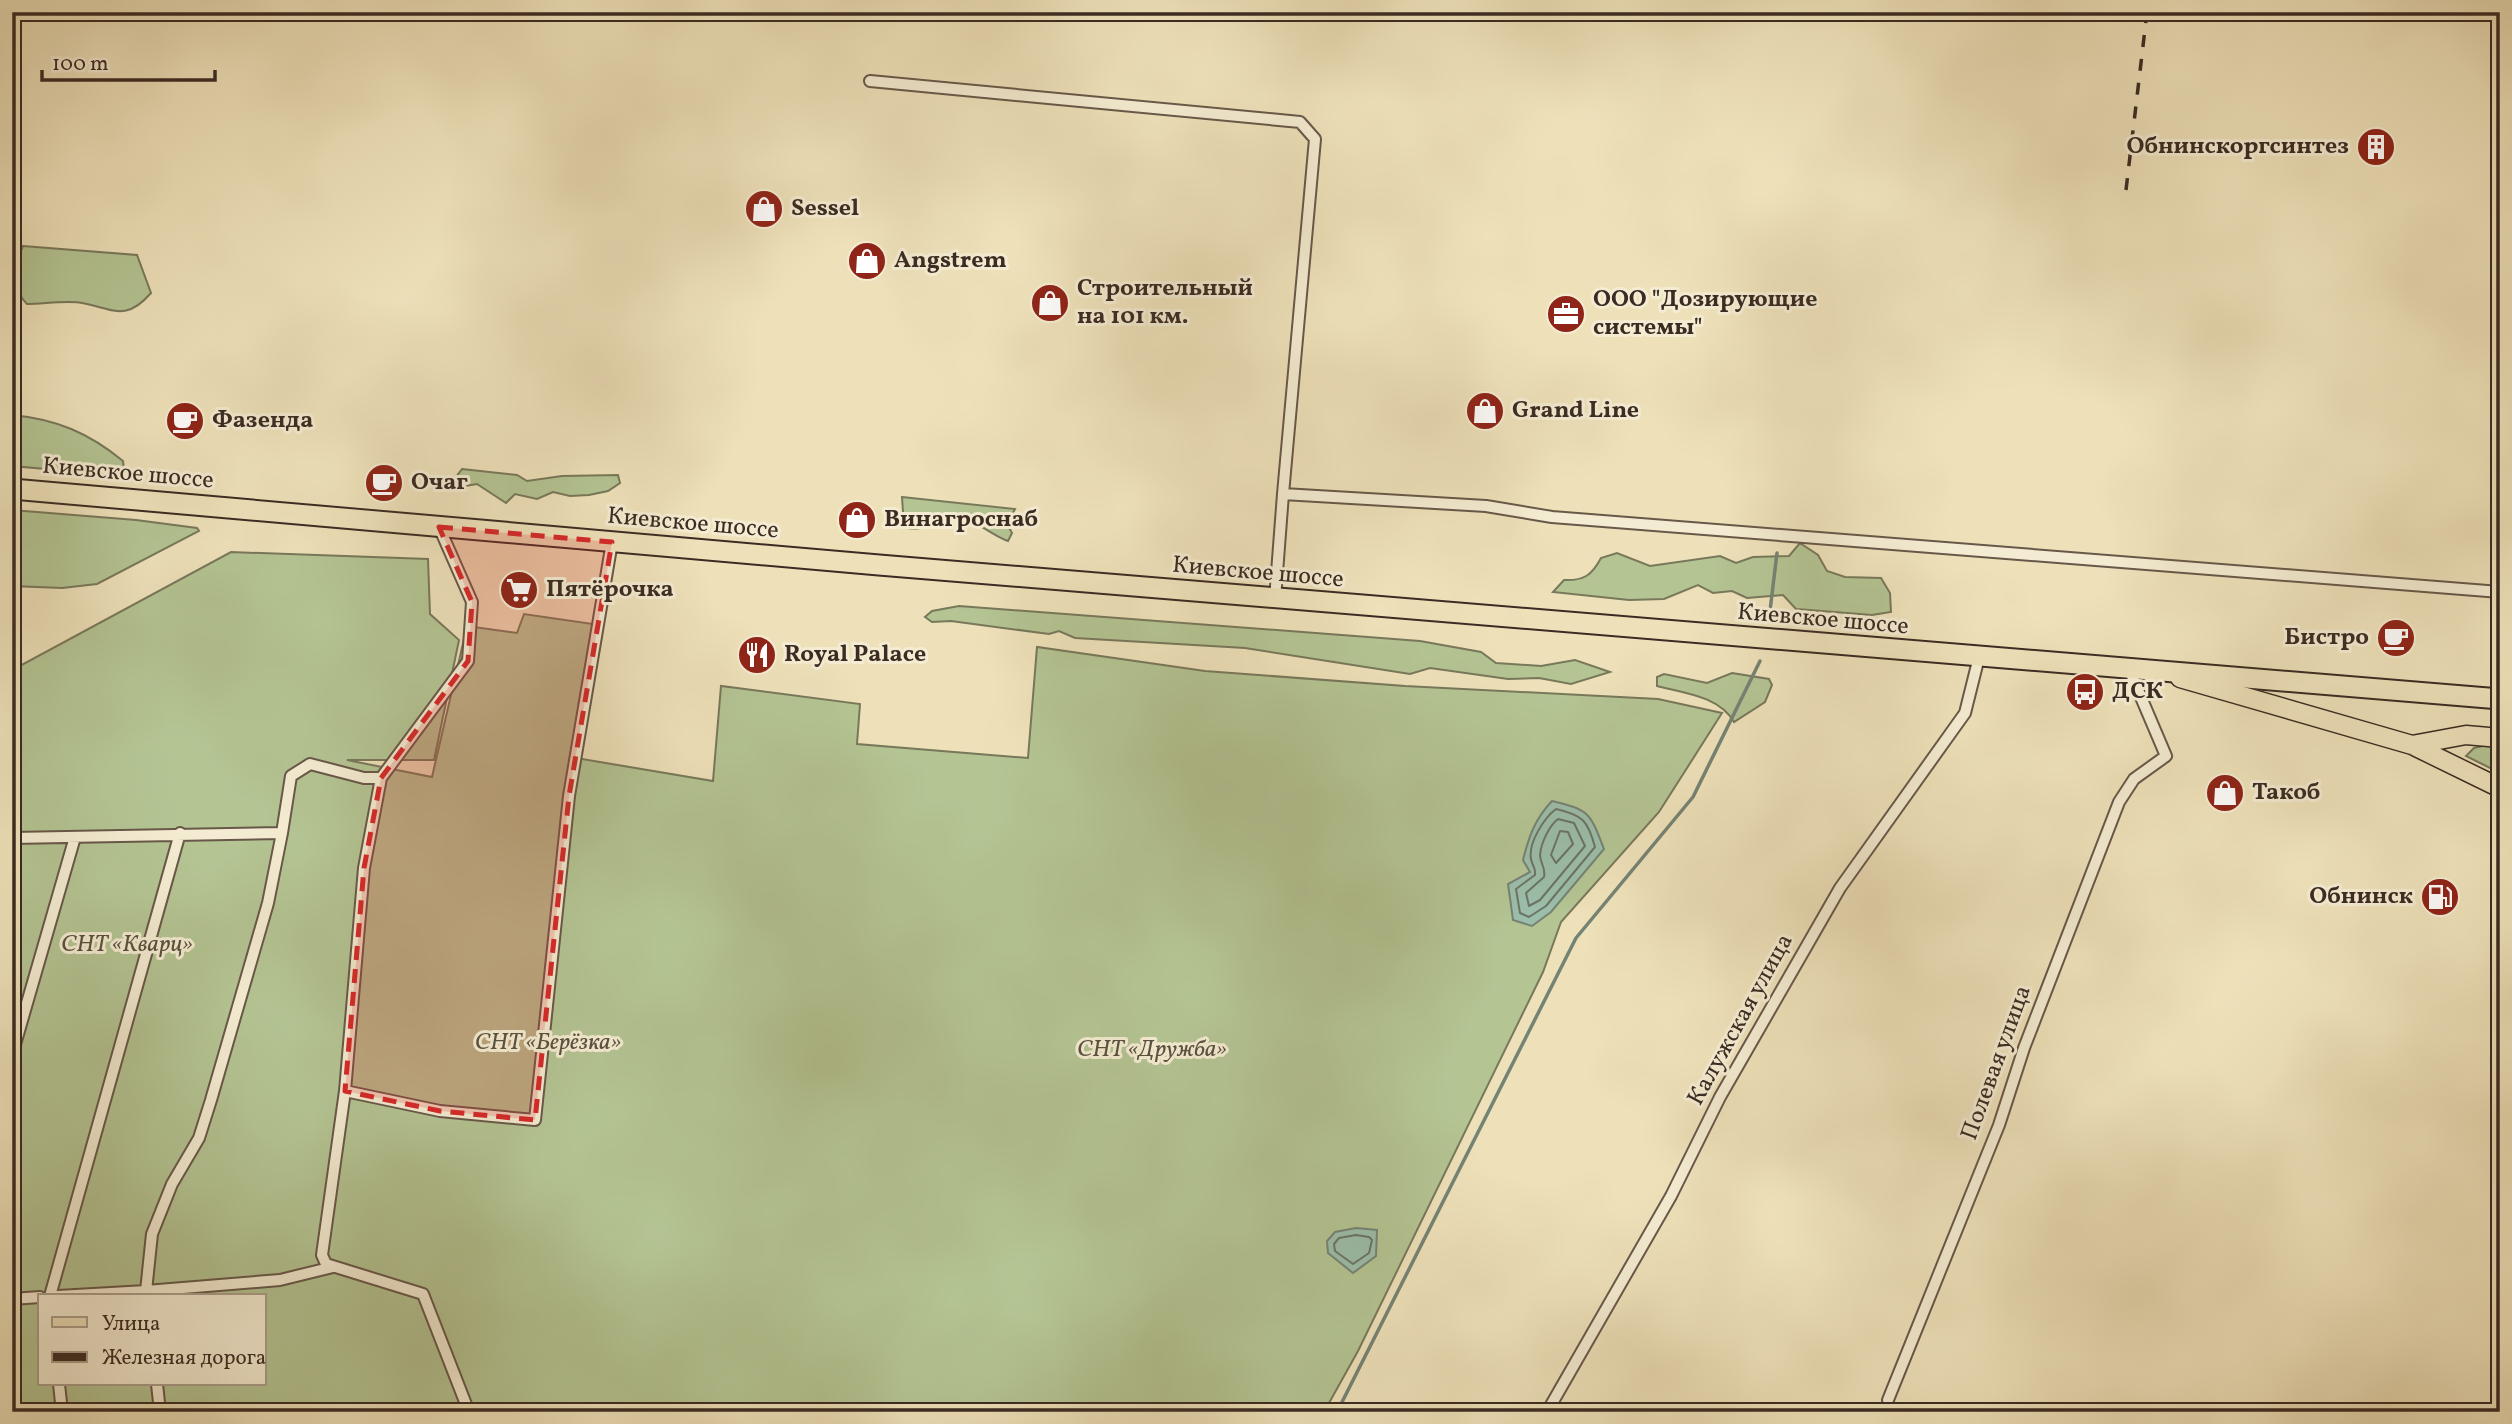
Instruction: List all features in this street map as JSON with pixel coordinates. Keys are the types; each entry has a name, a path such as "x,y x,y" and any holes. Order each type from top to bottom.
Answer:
{"highway":[{"name":"Киевское шоссе","path":"12,489 1275,599 2500,699"}],"main road":[{"path":"2159,672 2412,745 2500,788"},
{"path":"2412,745 2466,735 2500,738"}],"street":[{"path":"870,81 1300,121 1315,139 1275,599"},
{"path":"1283,494 1486,506 1552,517 2500,592"},
{"path":"439,527 472,602 468,661 381,778 364,867 345,1091 322,1255 326,1264 423,1294 469,1412"},
{"path":"345,1091 440,1111 535,1120 569,796 589,692 612,542"},
{"name":"Калужская улица","path":"1547,1412 1671,1196 1720,1097 1840,888 1965,713 1979,657"},
{"name":"Полевая улица","path":"1888,1400 1999,1125 2047,986 2119,802 2134,779 2166,756 2129,669"},
{"path":"147,1293 152,1234 172,1184 199,1138 268,903 291,776 310,764 364,778 381,778"},
{"path":"51,1294 180,833"},
{"path":"12,838 282,833"},
{"path":"12,1055 75,837"},
{"path":"117,1294 280,1280 335,1267"},
{"path":"12,1299 38,1297"},
{"path":"59,1386 62,1412"},
{"path":"157,1386 160,1412"}],"highlighted area":[{"path":"439,527 612,542 569,796 535,1120 440,1111 345,1091 364,868 381,778 468,661 472,602"}],"green space":[{"path":"23,246 137,255 151,293 126,311 76,302 27,304 19,292 16,276"},
{"path":"12,415 43,420 85,435 123,461 125,476 12,466"},
{"path":"462,469 517,475 527,481 562,476 618,475 620,483 608,491 589,495 570,496 553,492 537,499 515,494 506,503 477,484 459,487 456,477"},
{"path":"902,497 1015,509 1007,524 1012,533 1008,541 977,524 957,519 925,527 904,527"},
{"path":"12,510 136,520 197,528 199,531 97,584 62,588 12,586"},
{"path":"1800,543 1818,555 1827,571 1845,577 1881,578 1890,593 1891,612 1872,615 1796,609 1783,595 1747,598 1732,591 1713,593 1698,585 1664,599 1629,600 1553,592 1564,580 1587,576 1601,558 1617,553 1650,566 1720,556 1736,563 1753,557 1789,556"},
{"path":"231,552 428,559 430,614 459,640 434,760 347,760 432,777 467,626 517,633 524,614 593,624 570,757 713,781 721,686 860,704 857,744 1028,758 1037,647 1205,671 1405,686 1658,699 1722,713 1659,812 1561,922 1543,972 1358,1351 1324,1412 12,1412 12,667 18,667"},
{"path":"959,606 1420,641 1481,652 1496,663 1541,666 1575,660 1610,672 1571,684 1539,678 1508,679 1430,668 1410,674 1245,648 1075,638 1059,631 1049,634 951,621 932,622 925,617 932,611"},
{"path":"1732,673 1769,679 1772,685 1765,702 1734,722 1719,706 1710,701 1657,686 1657,677 1664,674 1707,683"},
{"path":"2500,742 2500,773 2466,756 2474,748"}],"water":[{"path":"1552,801 1574,807 1587,815 1604,849 1551,912 1532,926 1513,920 1508,884 1530,872 1523,860 1528,843 1537,821"},
{"path":"1356,1228 1377,1230 1376,1256 1353,1273 1328,1253 1327,1241 1335,1232"}],"waterway":[{"path":"1769,619 1777,553"},
{"path":"1337,1412 1576,938 1693,797 1760,661"}],"railway":[{"path":"2126,190 2147,12"}],"place":[{"name":"Обнинскоргсинтез","path":"2376,147"},
{"name":"Sessel","path":"764,209"},
{"name":"Angstrem","path":"867,261"},
{"name":"Строительный на 101 км.","path":"1050,303"},
{"name":"ООО \"Дозирующие системы\"","path":"1566,314"},
{"name":"Grand Line","path":"1485,411"},
{"name":"Фазенда","path":"185,421"},
{"name":"Очаг","path":"384,483"},
{"name":"Винагроснаб","path":"857,520"},
{"name":"Пятёрочка","path":"519,590"},
{"name":"Бистро","path":"2396,638"},
{"name":"Royal Palace","path":"757,655"},
{"name":"ДСК","path":"2085,692"},
{"name":"Такоб","path":"2225,793"},
{"name":"Обнинск","path":"2440,897"}],"park label":[{"name":"СНТ «Кварц»","path":"127,945"},
{"name":"СНТ «Берёзка»","path":"548,1043"},
{"name":"СНТ «Дружба»","path":"1152,1050"}]}
